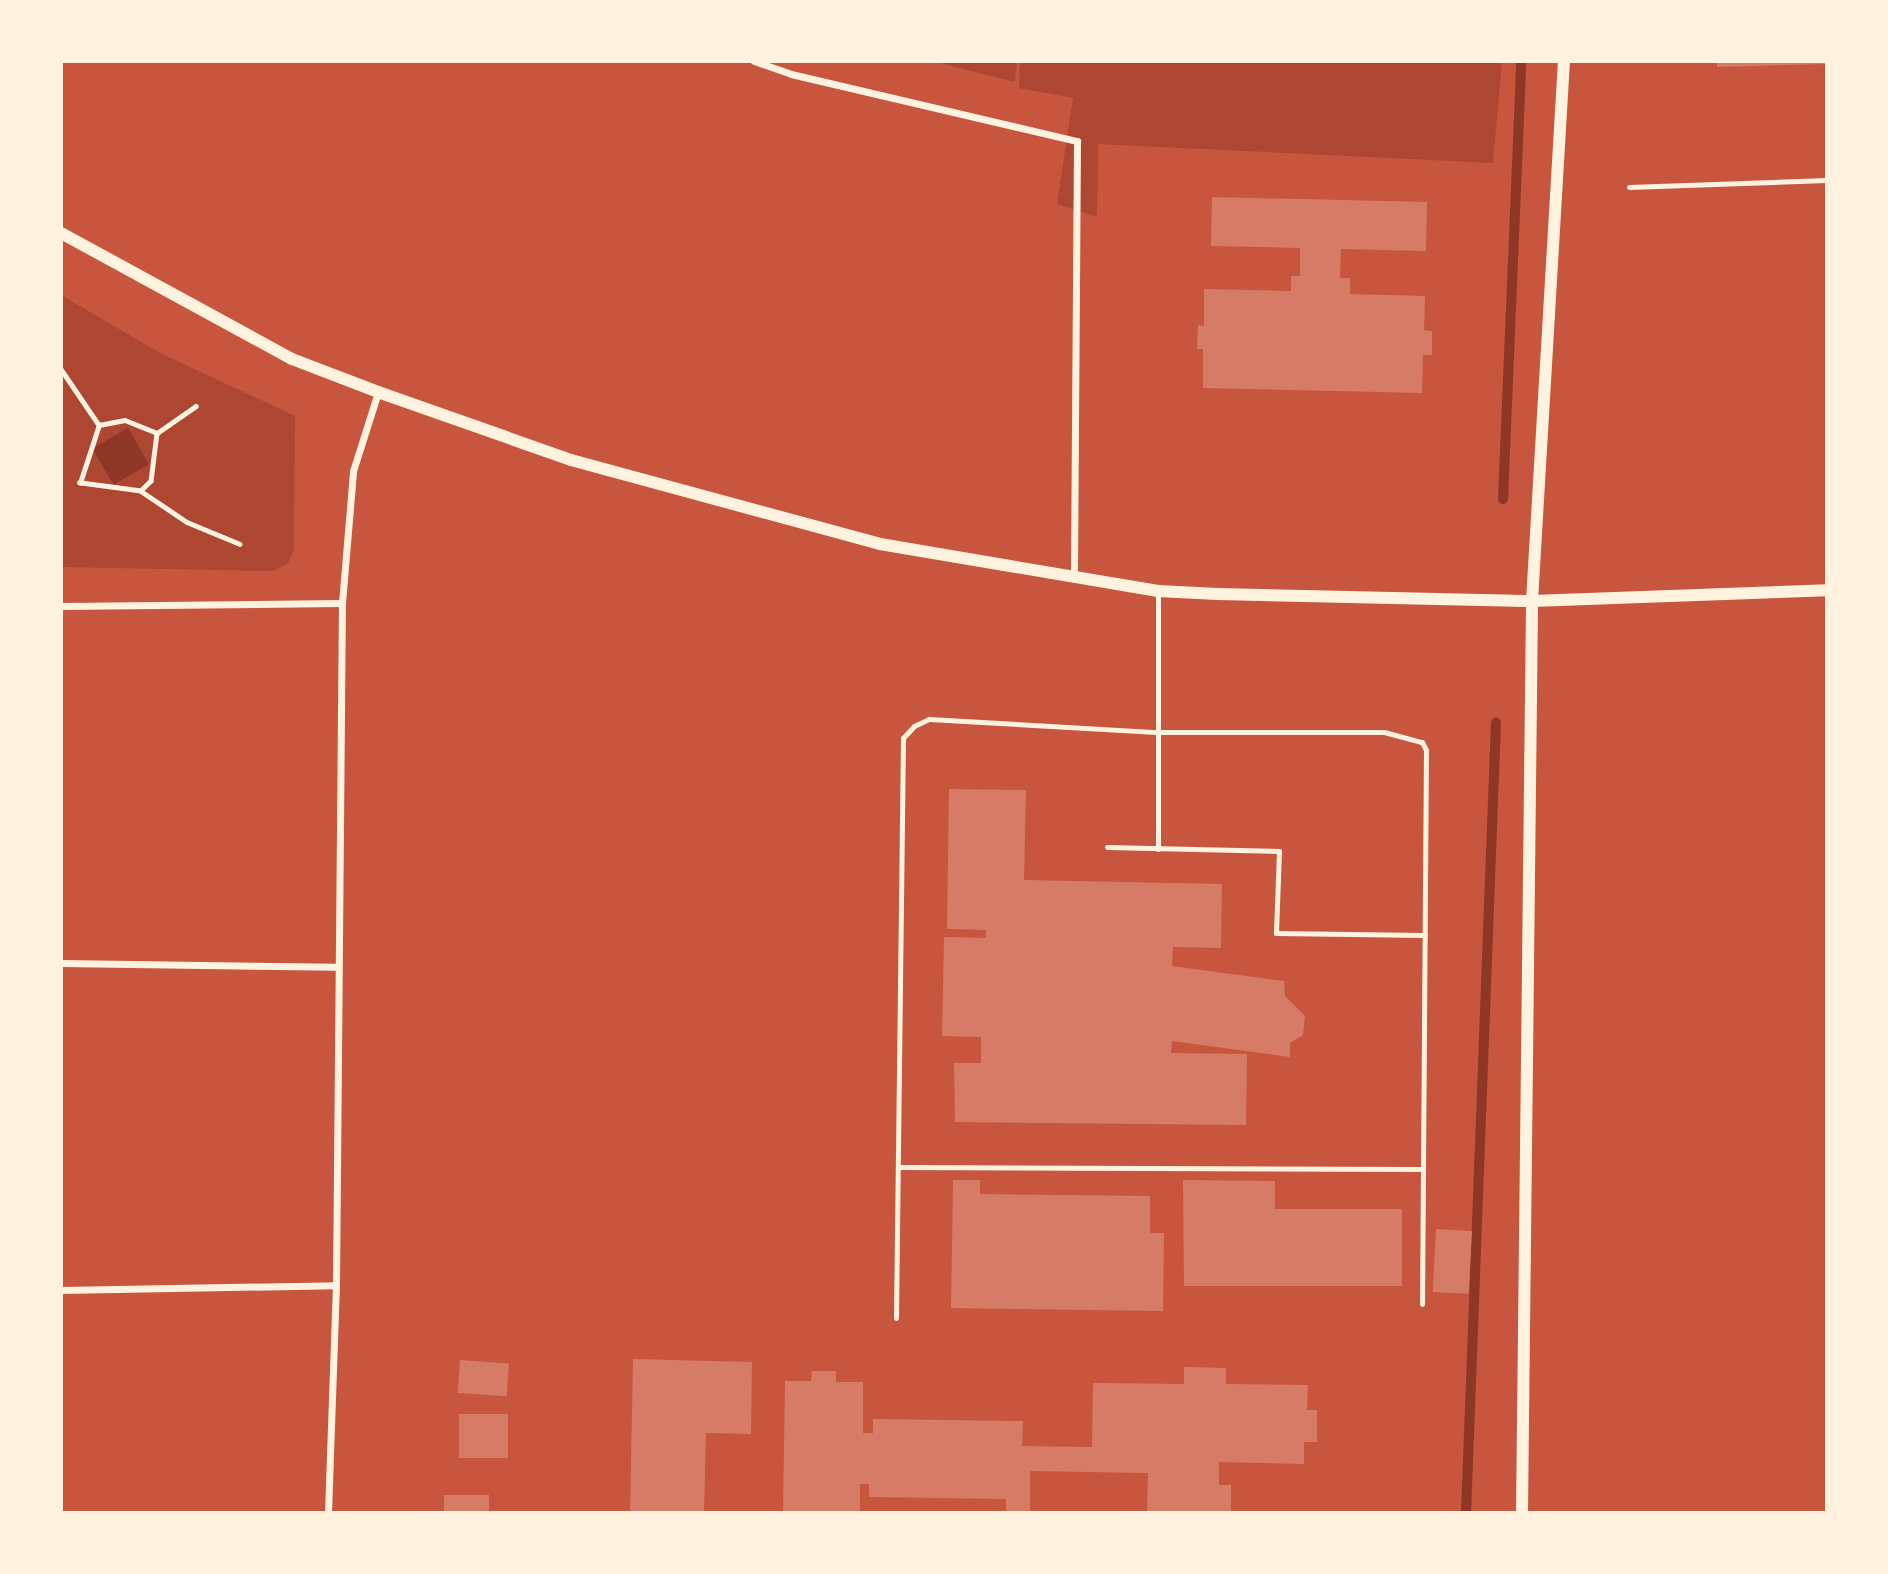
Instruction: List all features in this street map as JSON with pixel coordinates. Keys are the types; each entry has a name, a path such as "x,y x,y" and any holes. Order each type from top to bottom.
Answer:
{"street":[{"path":"754,61 790,74 1077,141 1074,578"},
{"path":"1522,1513 1532,601 1563,61"},
{"path":"61,233 292,359 378,392 570,460 866,540 1158,591 1532,601 1827,590"},
{"path":"328,1513 336,1285 336,967 342,603 353,471 378,392"},
{"path":"61,606 342,603"},
{"path":"61,963 336,967"},
{"path":"61,1290 336,1285"}],"lane":[{"path":"1629,187 1827,180"},
{"path":"1158,591 1158,849"},
{"path":"896,1318 903,738 914,726 929,719 1157,732 1384,732 1422,742 1426,750 1422,1304"},
{"path":"1107,847 1279,851 1276,933 1425,935"},
{"path":"898,1167 1422,1169"}],"path":[{"path":"61,369 99,425"},
{"path":"141,491 151,481 157,433 196,405"},
{"path":"99,425 125,420 157,433"},
{"path":"99,425 80,483 141,491 187,522 240,544"}],"shaded area":[{"path":"933,61 1017,61 1015,82 955,67"},
{"path":"1020,61 1502,61 1493,163 1098,144 1097,217 1057,204 1073,98 1019,88"},
{"path":"61,295 160,353 295,416 294,550 288,563 274,571 61,567"},
{"path":"128,428 149,464 113,485 92,449"}],"building":[{"path":"1717,61 1827,61 1827,64 1717,67"},
{"path":"1212,197 1427,202 1426,251 1341,249 1340,278 1350,278 1350,294 1425,296 1424,330 1432,331 1432,355 1423,355 1422,393 1203,388 1203,349 1197,349 1198,325 1204,326 1204,289 1291,291 1291,276 1300,276 1300,248 1211,246"},
{"path":"949,789 1026,790 1024,880 1222,884 1221,948 1173,947 1172,966 1284,981 1285,996 1305,1016 1303,1035 1290,1043 1290,1057 1172,1041 1171,1053 1247,1054 1246,1125 955,1122 954,1063 981,1063 981,1037 942,1036 944,937 986,938 986,930 947,929"},
{"path":"953,1180 980,1180 980,1194 1150,1196 1150,1233 1164,1233 1163,1311 951,1308"},
{"path":"1183,1180 1275,1181 1275,1209 1402,1209 1402,1286 1184,1286"},
{"path":"1436,1229 1472,1231 1469,1294 1433,1292"},
{"path":"633,1359 752,1362 751,1434 706,1433 704,1513 630,1513"},
{"path":"460,1360 509,1363 507,1396 458,1393"},
{"path":"1184,1367 1226,1368 1226,1384 1308,1385 1307,1410 1317,1410 1317,1442 1304,1442 1304,1464 1219,1462 1219,1485 1231,1485 1231,1513 1147,1513 1148,1473 1030,1471 1030,1513 1006,1513 1006,1499 869,1497 869,1484 860,1484 860,1513 783,1513 785,1381 811,1381 812,1371 836,1371 836,1382 863,1382 863,1433 873,1433 873,1419 1023,1421 1022,1446 1092,1447 1093,1383 1184,1384"},
{"path":"459,1414 508,1414 508,1458 459,1458"},
{"path":"444,1495 489,1495 489,1513 444,1513"}],"waterway":[{"path":"1503,499 1521,61"},
{"path":"1466,1513 1496,723"}]}
